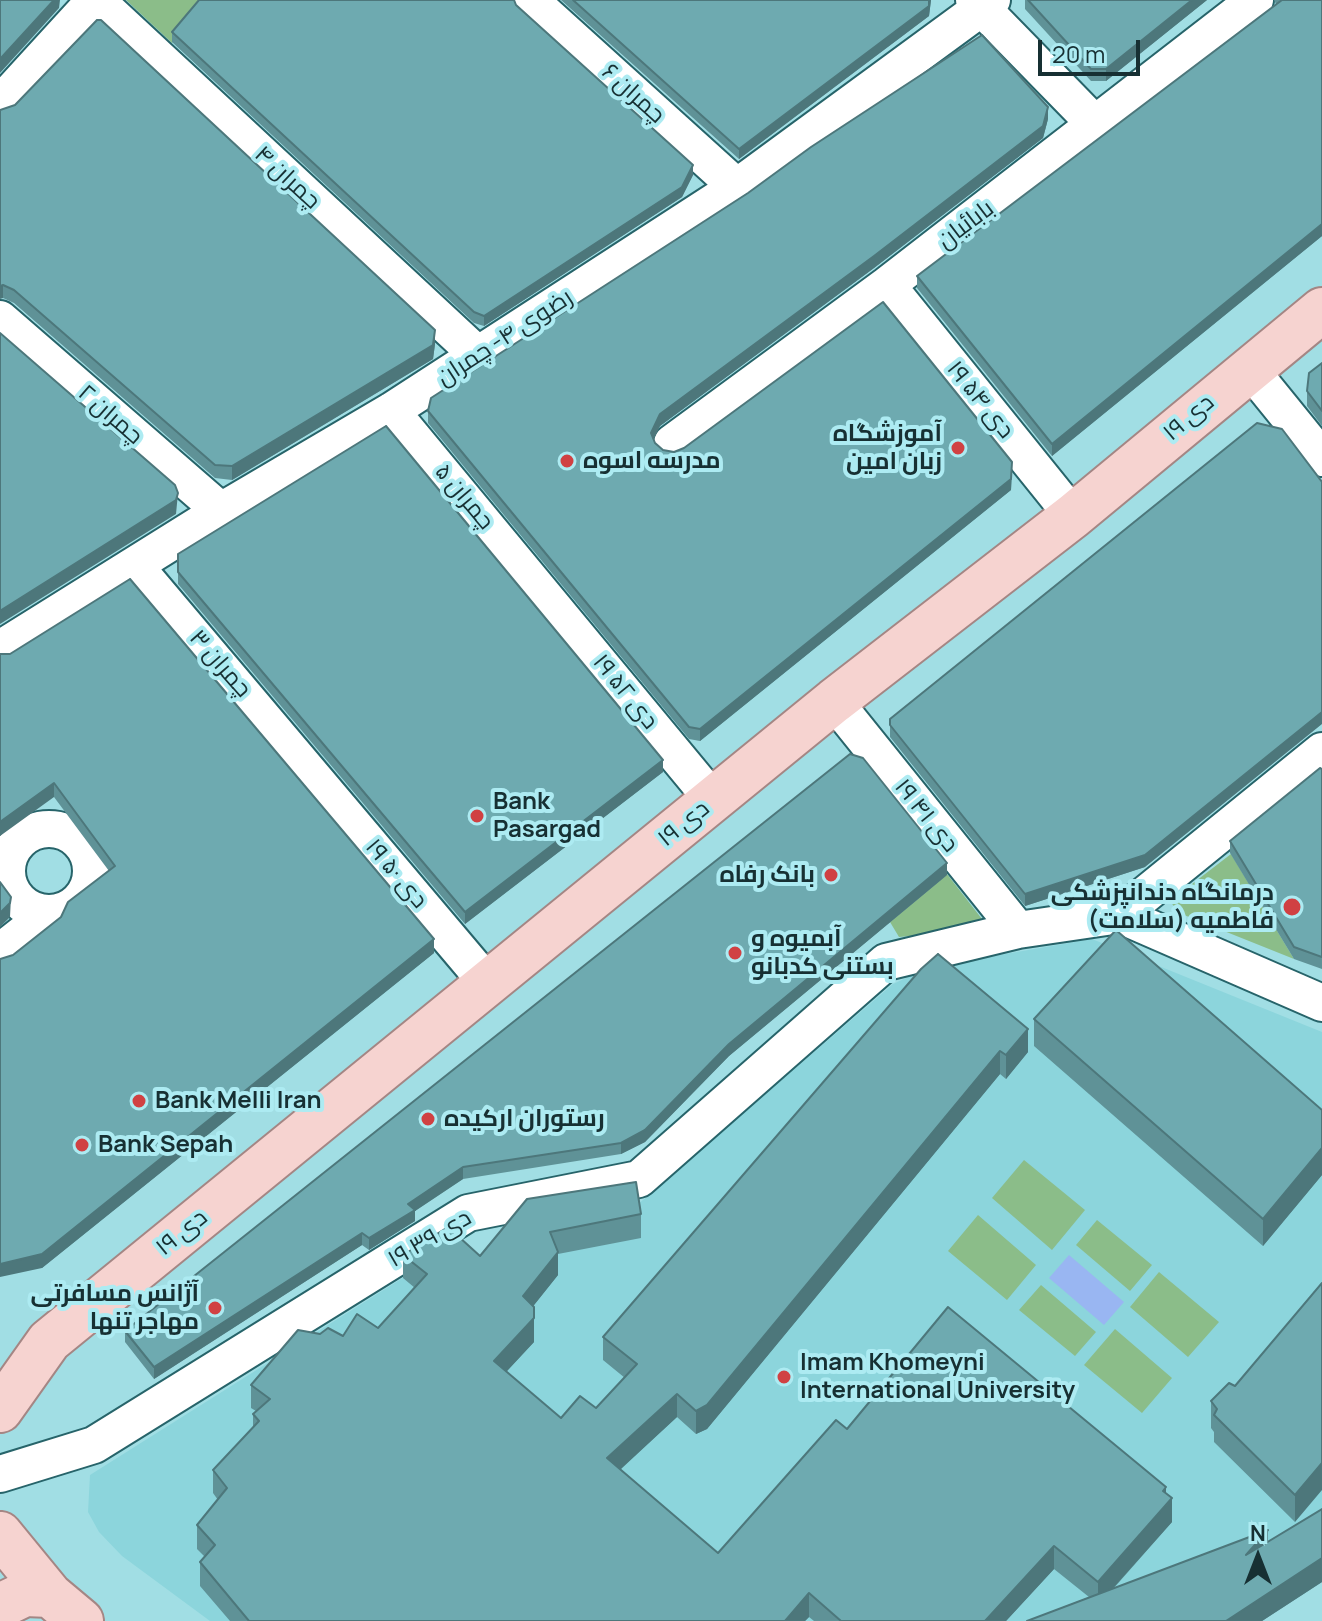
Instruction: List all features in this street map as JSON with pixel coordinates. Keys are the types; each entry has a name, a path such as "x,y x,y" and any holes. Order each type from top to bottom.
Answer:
{"main road":[{"name":"۱۹ دی","path":"49,1341 834,701 1073,516 1322,310"},
{"path":"0,1357 49,1341"},
{"path":"0,1410 49,1341"},
{"path":"0,1534 66,1608"},
{"path":"0,1606 25,1594 66,1608"}],"street":[{"path":"0,104 96,0"},
{"name":"چمران ۴","path":"96,0 478,355"},
{"name":"چمران ۶","path":"530,0 737,187"},
{"name":"بابائیان","path":"672,443 1097,126 1255,0"},
{"path":"983,3 1097,126"},
{"name":"رضوی ۴- چمران","path":"0,649 221,511 391,411 737,187 983,3"},
{"name":"۱۹ دی ۵۴","path":"887,285 1073,516"},
{"name":"چمران ۲","path":"0,319 221,511"},
{"path":"1249,368 1322,458"},
{"name":"چمران ۵","path":"391,411 536,584"},
{"name":"چمران ۳","path":"135,566 304,763"},
{"name":"۱۹ دی ۵۲","path":"536,584 713,800"},
{"name":"۱۹ دی ۴۱","path":"834,701 1018,930"},
{"path":"1322,751 1120,915 1322,1003"},
{"name":"۱۹ دی ۵۰","path":"304,763 489,985"},
{"path":"0,952 48,914 72,908 88,890 92,866 82,844 62,830 37,830 17,842 3,860 9,889 25,907 48,914"},
{"name":"۱۹ دی ۳۹","path":"0,1474 94,1445 468,1213 639,1179 886,962 1018,930 1120,915"}],"shaded area":[{"name":"Imam Khomeyni International University","path":"1092,939 1322,1032 1322,1532 1088,1621 210,1621 122,1556 99,1532 88,1512 90,1475 447,1250 480,1279 636,1206 893,984 930,967"},
{"path":"1069,1255 1124,1302 1104,1325 1049,1278"}],"green space":[{"path":"126,0 208,0 172,43"},
{"path":"1231,854 1294,959 1179,913 1170,901"},
{"path":"947,874 982,919 968,931 899,937 890,922"},
{"path":"1024,1160 1085,1210 1052,1250 992,1198"},
{"path":"978,1215 1036,1265 1007,1300 948,1251"},
{"path":"1097,1220 1152,1265 1130,1291 1076,1245"},
{"path":"1159,1272 1219,1322 1188,1357 1130,1307"},
{"path":"1041,1285 1096,1332 1075,1356 1019,1310"},
{"path":"1115,1329 1172,1378 1142,1413 1084,1365"}],"building":[{"path":"0,0 54,0 0,59"},
{"path":"199,0 514,0 693,165 682,187 484,316 474,312 172,32"},
{"path":"573,0 929,0 929,6 739,149"},
{"path":"1028,0 1192,0 1106,69 1091,69"},
{"path":"1282,0 1322,0 1322,224 1052,444 917,276"},
{"path":"97,20 101,20 435,330 433,345 232,466 215,465 14,290 0,286 0,110 15,105"},
{"path":"982,35 1048,107 1043,126 660,414 651,433 655,443 663,450 674,452 684,448 883,302 1012,462 1011,479 700,729 689,727 428,411 431,398 748,193 811,147"},
{"path":"0,333 175,485 178,493 176,500 0,611"},
{"path":"1322,363 1322,411 1307,391 1309,373"},
{"path":"1257,423 1282,429 1322,482 1322,712 1145,855 1025,894 890,725 890,719"},
{"path":"386,426 663,760 465,912 178,572 178,554"},
{"path":"130,579 434,939 42,1254 0,1264 0,959 13,955 61,917 68,902 115,866 54,783 0,822 0,654 10,654"},
{"path":"850,754 863,758 947,863 729,1044 645,1130 621,1143 463,1167 408,1204 415,1210 369,1238 362,1233 154,1367 125,1331"},
{"name":"درمانگاه دندانپزشکی فاطمیه (سلامت)","path":"1320,768 1322,957 1294,947 1230,841"},
{"path":"0,882 11,897 10,903 0,913"},
{"path":"1116,930 1322,1110 1322,1148 1263,1219 1034,1019"},
{"path":"938,954 1028,1029 1006,1055 1000,1051 707,1405 696,1411 677,1394 607,1458 718,1553 836,1420 847,1429 948,1307 1166,1487 1163,1491 1172,1498 1098,1582 1054,1546 985,1621 841,1621 809,1593 785,1621 249,1621 200,1562 215,1545 197,1525 227,1488 213,1470 259,1421 253,1414 270,1399 251,1385 298,1330 320,1334 328,1328 343,1336 357,1314 378,1328 427,1274 403,1255 448,1227 480,1256 527,1199 636,1182 641,1214 550,1232 558,1252 523,1296 534,1307 534,1318 494,1361 561,1418 580,1396 596,1408 637,1364 603,1337 921,969"},
{"path":"1322,1283 1322,1463 1295,1495 1214,1415 1217,1409 1211,1401 1229,1383 1235,1386"},
{"path":"1322,1509 1322,1558 1226,1621 1027,1621 1268,1530 1246,1555"}],"place":[{"name":"آموزشگاه زبان امین","path":"958,448"},
{"name":"مدرسه اسوه","path":"567,461"},
{"name":"Bank Pasargad","path":"477,816"},
{"name":"بانک رفاه","path":"831,875"},
{"name":"درمانگاه دندانپزشکی فاطمیه (سلامت)","path":"1292,907"},
{"name":"آبمیوه و بستنی کدبانو","path":"735,953"},
{"name":"Bank Melli Iran","path":"139,1101"},
{"name":"رستوران ارکیده","path":"428,1119"},
{"name":"Bank Sepah","path":"82,1145"},
{"name":"آژانس مسافرتی مهاجر تنها","path":"215,1308"},
{"name":"Imam Khomeyni International University","path":"784,1377"}]}
